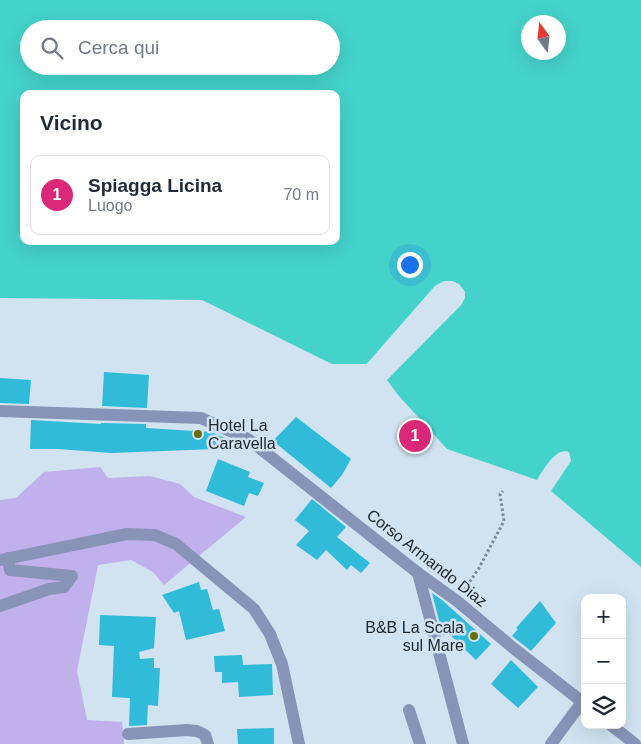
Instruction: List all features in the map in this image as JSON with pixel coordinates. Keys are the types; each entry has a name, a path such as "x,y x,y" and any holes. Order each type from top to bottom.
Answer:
{"street":[{"name":"Corso Armando Diaz","path":"0,411 201,418 248,439 418,573 457,601 581,701"},
{"path":"0,606 49,589 64,587 72,576 10,570 4,559 127,534 155,535 176,544 254,609 270,634 282,664 299,744"},
{"path":"418,573 463,744"},
{"path":"551,744 581,706"},
{"path":"409,710 420,744"},
{"path":"615,729 630,743"},
{"path":"128,734 197,731 205,735 208,744"}],"path":[{"path":"457,601 479,568 504,521 500,494 503,491"}],"shaded area":[{"path":"0,0 641,0 641,567 551,491 571,461 569,452 564,451 555,456 546,465 537,480 447,449 398,395 387,380 461,305 465,292 455,282 448,281 435,286 367,364 332,364 202,300 0,298"},
{"path":"100,467 108,478 150,476 180,484 194,497 246,517 164,585 153,572 131,560 98,565 77,671 87,720 122,722 124,744 0,744 0,500 16,498 44,472"}],"pier":[{"path":"444,281 452,281 459,284 465,292 465,298 461,305 385,381 385,378 463,298 463,292 458,286 451,283 437,288 369,365 365,366 435,286"}],"building":[{"path":"104,372 149,375 147,408 102,406"},
{"path":"0,378 31,380 29,404 0,403"},
{"path":"296,417 351,459 342,475 331,488 273,441"},
{"path":"31,420 101,424 146,424 146,428 211,432 242,445 216,449 111,453 30,449"},
{"path":"218,459 250,472 248,477 264,483 258,496 249,493 244,506 206,491"},
{"path":"312,499 346,527 337,537 370,563 361,573 351,565 347,570 326,550 317,560 296,545 309,531 295,520"},
{"path":"199,582 201,590 207,589 213,610 219,609 225,631 186,640 179,611 174,613 162,595"},
{"path":"432,593 491,644 476,660 447,632 443,636"},
{"path":"540,601 556,623 531,651 512,636 518,629 516,628"},
{"path":"100,615 156,617 154,648 139,652 140,659 154,658 154,668 160,668 158,706 148,705 147,725 129,726 130,698 112,697 114,646 99,645"},
{"path":"242,655 243,665 272,664 273,695 239,697 238,682 222,683 222,672 215,672 214,656"},
{"path":"511,660 538,687 518,708 491,684"},
{"path":"274,728 274,744 238,744 237,729"}],"place":[{"name":"Hotel La Caravella","path":"198,434"},
{"name":"Spiagga Licina","path":"415,436"},
{"name":"B&B La Scala sul Mare","path":"474,636"}]}
